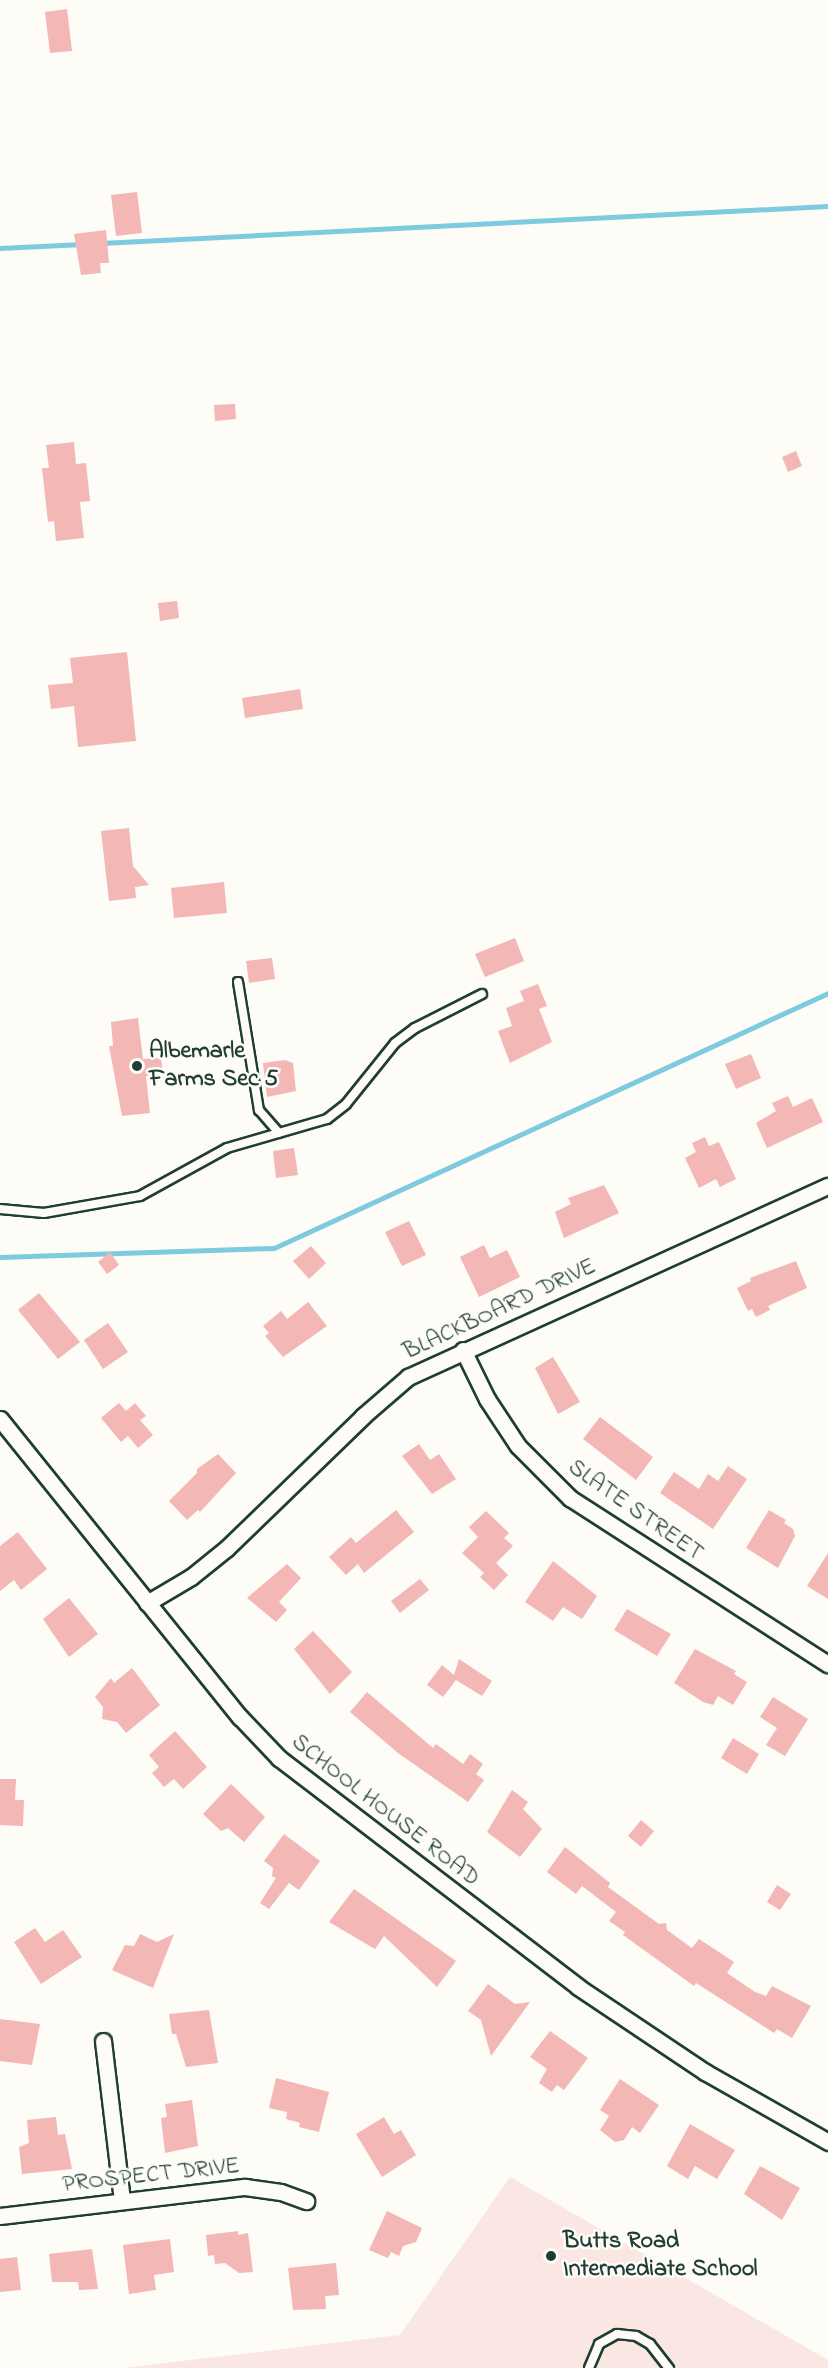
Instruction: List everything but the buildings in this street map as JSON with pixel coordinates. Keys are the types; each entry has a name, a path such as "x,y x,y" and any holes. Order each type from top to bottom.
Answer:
{"street":[{"name":"BLACKBOARD DRIVE","path":"147,1603 191,1577 227,1548 388,1392 428,1366 828,1186"},
{"name":"SLATE STREET","path":"463,1350 487,1399 518,1446 570,1498 828,1664"},
{"name":"SCHOOL HOUSE ROAD","path":"0,1419 240,1717 279,1758 324,1796 578,1987 705,2072 828,2142"},
{"path":"103,2041 122,2201"},
{"name":"PROSPECT DRIVE","path":"0,2216 245,2187 282,2192 306,2201"}],"lane":[{"path":"238,982 259,1110 279,1132"},
{"path":"0,1209 44,1213 140,1196 227,1148 327,1119 346,1104 408,1033 482,994"},
{"path":"589,2368 599,2344 617,2334 636,2336 650,2344 669,2368"}],"shaded area":[{"name":"Butts Road Intermediate School","path":"510,2177 828,2360 828,2368 123,2368 400,2335"}],"waterway":[{"path":"101,243 828,206"},
{"path":"0,248 82,244"},
{"path":"0,1257 274,1248 828,993"}],"place":[{"name":"Albemarle Farms Sec 5","path":"137,1066"},
{"name":"Butts Road Intermediate School","path":"551,2256"}]}
